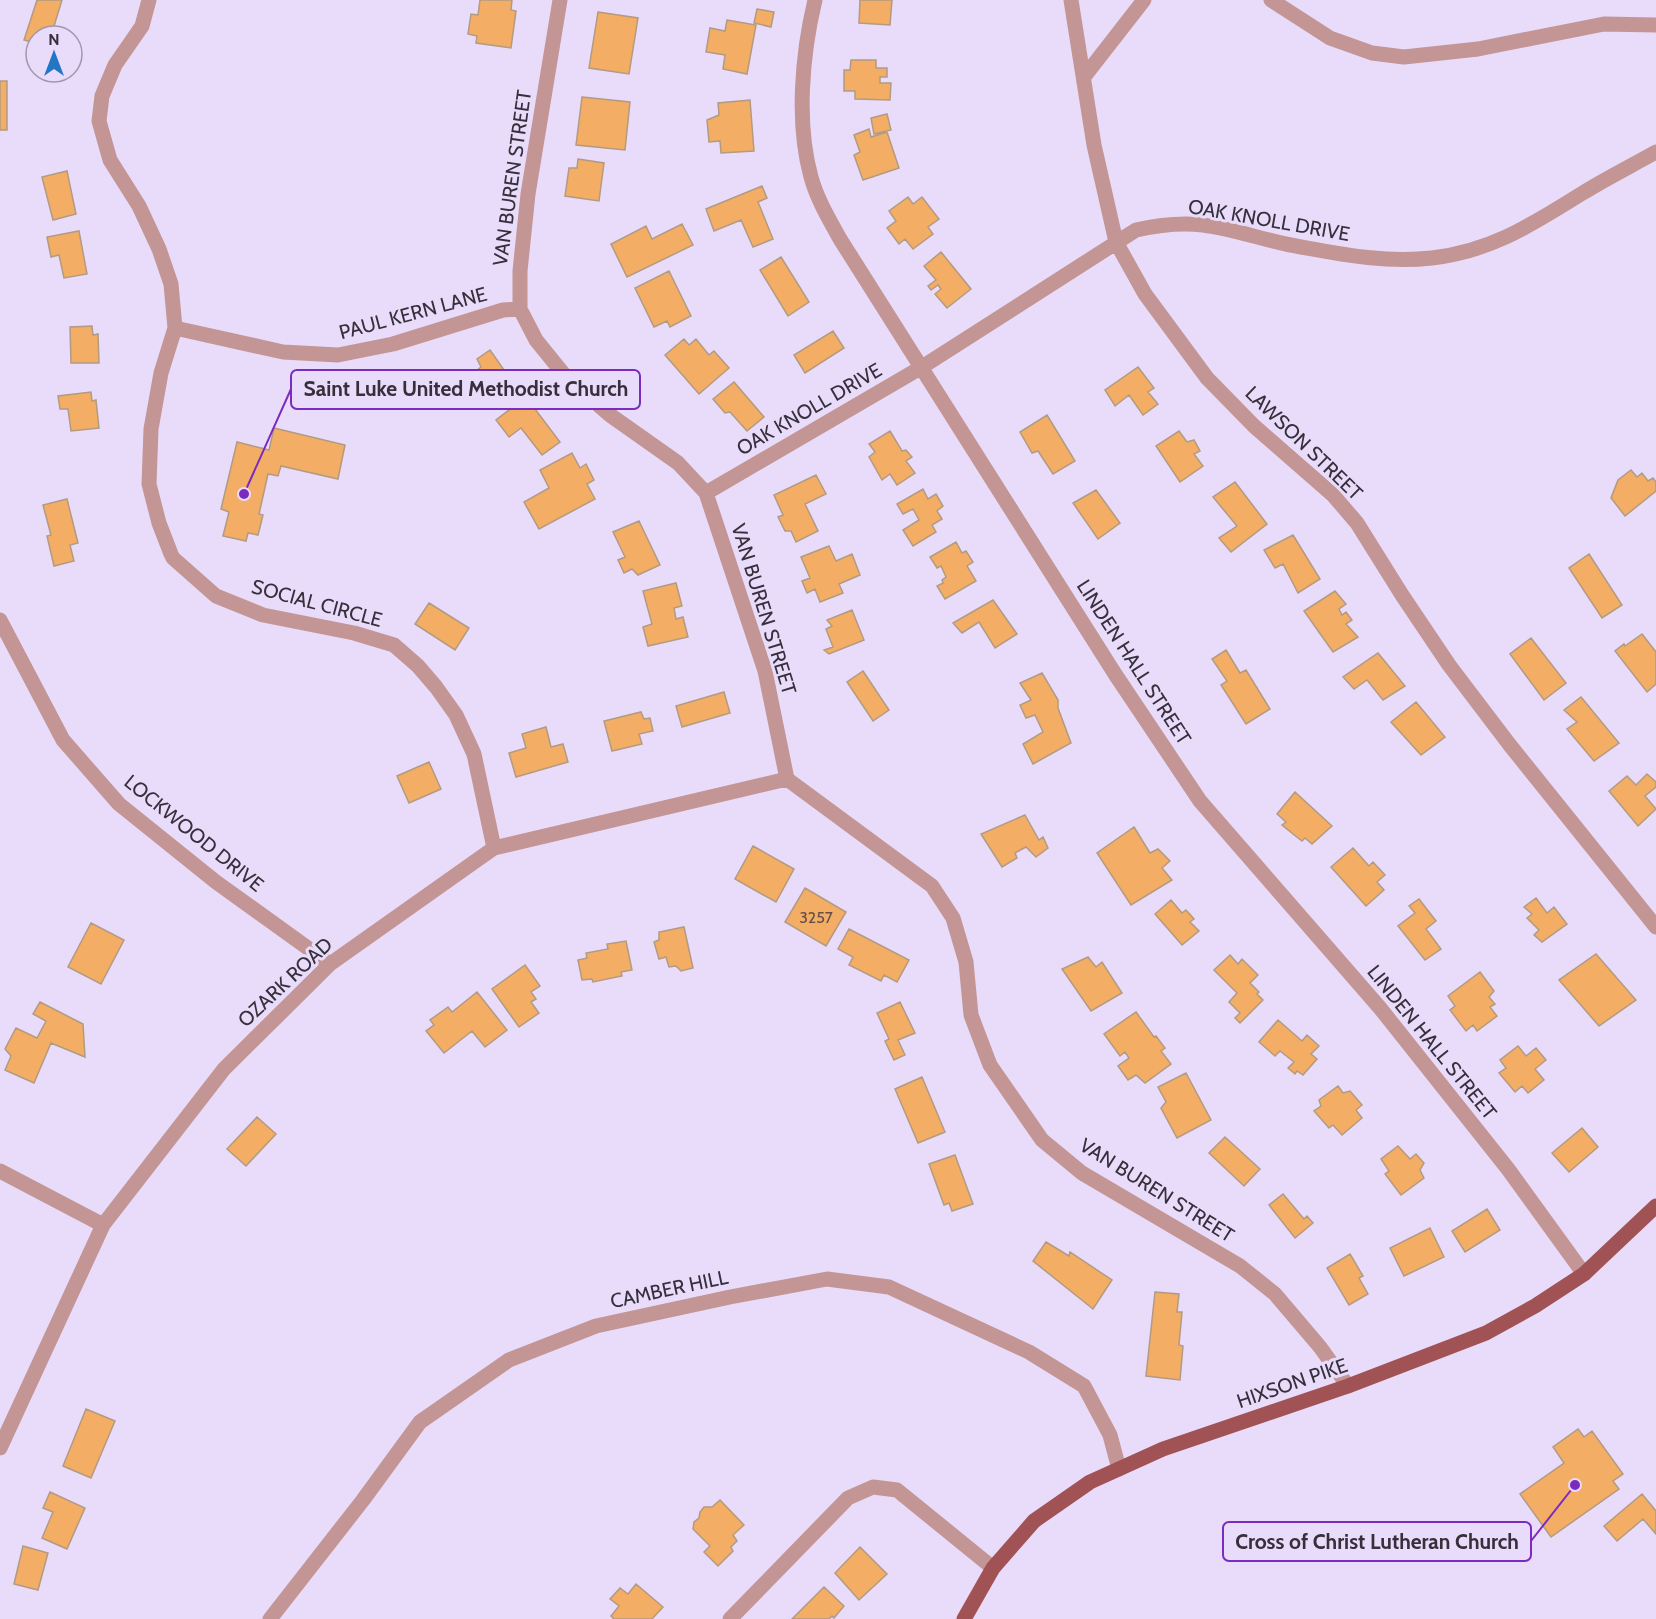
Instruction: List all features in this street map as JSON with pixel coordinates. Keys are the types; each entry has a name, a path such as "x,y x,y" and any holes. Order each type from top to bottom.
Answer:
{"main road":[{"name":"HIXSON PIKE","path":"964,1619 993,1568 1034,1521 1090,1482 1163,1449 1348,1386 1486,1333 1535,1306 1584,1274 1654,1213"}],"street":[{"name":"SOCIAL CIRCLE","path":"149,0 142,26 115,65 102,96 99,121 110,160 139,206 159,249 171,284 175,328 161,373 151,429 149,484 159,523 173,558 216,596 263,615 354,633 394,645 418,666 456,716 474,754 494,848"},
{"name":"VAN BUREN STREET","path":"560,0 528,194 520,271 520,309 536,340 566,377 610,415 678,462 706,493 765,671 787,779 932,886 953,918 966,962 971,1015 990,1065 1042,1140 1082,1173 1240,1266 1275,1294 1320,1347 1348,1386"},
{"name":"LINDEN HALL STREET","path":"815,0 804,70 802,126 811,176 820,203 840,239 1115,674 1200,801 1380,1008 1508,1169 1584,1274"},
{"name":"LAWSON STREET","path":"1071,0 1094,145 1116,242 1145,294 1207,378 1254,426 1333,495 1357,523 1449,665 1509,744 1656,927"},
{"path":"1084,77 1144,0"},
{"path":"1271,0 1330,38 1372,53 1404,57 1478,49 1604,24 1656,24"},
{"name":"OAK KNOLL DRIVE","path":"706,493 922,367 1136,230 1161,225 1204,225 1284,244 1359,258 1397,260 1432,258 1467,252 1507,238 1656,152"},
{"name":"PAUL KERN LANE","path":"175,328 283,352 338,355 393,344 503,310 520,309"},
{"name":"LOCKWOOD DRIVE","path":"0,620 63,740 119,804 216,882 330,964"},
{"name":"OZARK ROAD","path":"0,1448 103,1226 224,1069 330,964 494,848 787,779"},
{"path":"0,1171 103,1226"},
{"name":"CAMBER HILL","path":"270,1619 363,1500 420,1422 509,1360 596,1326 827,1279 889,1287 1029,1352 1084,1386 1110,1435 1119,1469"},
{"path":"730,1619 848,1498 873,1487 897,1490 993,1568"}],"building":[{"path":"37,0 62,0 55,24 29,24"},
{"path":"480,0 512,0 511,10 516,11 511,48 476,43 477,36 468,34 471,14 478,15"},
{"path":"860,0 892,0 890,25 859,23"},
{"path":"757,9 774,12 771,27 754,23"},
{"path":"598,12 638,18 629,74 589,68"},
{"path":"727,20 756,25 747,74 723,69 725,55 706,52 710,28 725,31"},
{"path":"851,60 876,60 876,68 887,68 887,77 880,77 880,83 891,83 890,100 855,99 855,91 844,91 844,70 850,70"},
{"path":"0,81 7,81 7,130 0,130"},
{"path":"582,97 630,102 625,150 576,145"},
{"path":"750,100 754,151 721,153 720,141 709,142 707,120 719,115 718,103"},
{"path":"887,114 891,130 874,134 871,118"},
{"path":"869,129 871,137 887,132 899,168 863,180 854,155 860,152 854,135"},
{"path":"578,159 604,163 599,201 565,196 569,168 577,168"},
{"path":"67,171 76,214 53,220 42,177"},
{"path":"762,186 767,198 758,202 773,239 753,247 741,220 714,231 706,209"},
{"path":"908,197 913,204 922,197 939,219 928,227 933,234 913,249 905,239 899,244 887,228 896,221 889,211"},
{"path":"682,224 693,245 627,277 611,244 646,226 652,239"},
{"path":"79,231 87,274 64,278 59,255 51,257 47,237"},
{"path":"941,252 971,289 947,308 935,294 941,289 938,285 931,290 928,286 936,280 924,266"},
{"path":"781,257 809,302 788,316 760,270"},
{"path":"669,271 691,316 670,327 667,321 654,327 635,288"},
{"path":"92,326 93,335 98,334 99,363 71,363 70,327"},
{"path":"833,331 844,348 805,373 794,355"},
{"path":"684,339 689,345 696,339 709,355 714,351 729,368 699,394 665,355"},
{"path":"490,350 511,380 475,404 463,386 479,375 476,371 481,367 477,359"},
{"path":"1138,367 1154,388 1148,392 1158,404 1143,415 1129,395 1115,406 1105,390"},
{"path":"734,382 764,417 747,431 730,412 725,413 713,399"},
{"path":"91,392 92,401 96,400 99,428 71,431 68,409 60,409 58,396"},
{"path":"526,397 560,442 542,455 521,428 509,437 496,420"},
{"path":"1047,415 1075,461 1053,474 1038,451 1032,453 1020,432"},
{"path":"274,428 345,445 338,479 281,466 278,476 268,474 259,514 263,515 258,535 248,533 246,541 223,536 229,512 221,509 237,442 269,450"},
{"path":"890,431 902,451 906,450 912,457 906,461 915,473 897,485 890,474 882,480 869,457 875,452 869,444"},
{"path":"1179,431 1187,442 1194,440 1200,451 1194,454 1203,466 1180,482 1156,446"},
{"path":"572,453 580,468 586,464 594,480 587,484 595,499 539,529 524,502 549,488 540,470"},
{"path":"1631,470 1637,477 1642,473 1648,481 1653,478 1656,482 1656,491 1625,516 1611,498 1618,480"},
{"path":"816,475 826,494 805,504 818,531 796,542 791,531 785,531 778,517 783,515 774,495"},
{"path":"1235,482 1267,524 1231,552 1219,538 1237,526 1213,497"},
{"path":"923,489 928,499 936,494 943,506 937,511 942,519 932,525 936,532 913,546 903,530 919,520 913,509 903,514 897,504"},
{"path":"1096,490 1120,523 1098,539 1073,503"},
{"path":"67,499 78,543 70,545 74,561 54,566 47,536 51,535 43,505"},
{"path":"639,521 660,565 638,575 632,569 624,573 618,560 625,557 613,532"},
{"path":"1293,535 1320,579 1298,593 1283,564 1275,568 1264,550"},
{"path":"956,542 962,553 966,551 973,562 967,566 976,581 945,599 937,586 943,583 942,580 946,577 941,566 937,568 930,557"},
{"path":"829,546 836,561 852,554 860,575 839,584 843,593 820,602 815,589 807,593 802,581 810,578 801,557"},
{"path":"1589,554 1622,605 1602,618 1569,568"},
{"path":"676,583 682,606 674,608 676,619 683,617 688,637 648,646 643,627 652,624 643,591"},
{"path":"1335,591 1346,604 1339,609 1342,615 1346,612 1352,620 1346,624 1358,637 1333,652 1304,611"},
{"path":"993,600 1017,634 995,648 979,622 962,633 953,623"},
{"path":"429,603 469,628 455,650 415,624"},
{"path":"852,610 864,640 829,654 824,650 833,647 826,629 832,626 827,620"},
{"path":"1642,634 1656,652 1656,684 1647,692 1615,651"},
{"path":"1531,638 1566,683 1544,700 1510,654"},
{"path":"1226,650 1240,673 1246,670 1270,709 1246,724 1221,685 1227,681 1212,659"},
{"path":"1378,653 1405,686 1383,700 1367,680 1354,689 1343,677"},
{"path":"863,671 889,710 873,721 847,682"},
{"path":"1042,673 1058,700 1058,708 1071,743 1033,764 1023,744 1043,732 1035,715 1026,718 1020,705 1031,700 1020,683"},
{"path":"724,692 730,713 682,727 676,706"},
{"path":"1581,697 1619,743 1594,761 1567,729 1577,722 1564,710"},
{"path":"1416,702 1445,737 1421,755 1391,722"},
{"path":"641,712 644,719 650,718 653,731 639,734 642,744 612,751 604,721"},
{"path":"546,727 551,747 563,744 568,762 516,777 509,753 526,748 522,734"},
{"path":"429,762 441,789 409,803 397,776"},
{"path":"1647,774 1656,782 1656,787 1645,796 1656,809 1638,826 1609,791 1627,776 1636,785"},
{"path":"1295,792 1332,826 1312,844 1305,838 1302,841 1282,825 1286,822 1277,814"},
{"path":"1025,815 1039,840 1043,837 1048,848 1036,857 1026,847 1015,853 1017,858 1002,867 981,834"},
{"path":"1134,827 1150,853 1158,849 1170,861 1162,868 1172,880 1131,905 1097,853"},
{"path":"753,846 794,869 776,902 735,879"},
{"path":"1353,848 1369,866 1373,862 1385,875 1377,882 1384,890 1366,906 1331,867"},
{"path":"805,888 846,912 826,946 785,922"},
{"path":"1536,898 1547,913 1554,907 1567,924 1542,942 1534,935 1539,930 1527,918 1532,914 1524,907"},
{"path":"1419,899 1436,921 1426,929 1441,949 1425,960 1398,926 1415,913 1409,906"},
{"path":"1171,900 1182,913 1186,910 1194,919 1190,922 1199,931 1182,945 1155,914"},
{"path":"91,923 124,940 101,984 68,967"},
{"path":"684,927 693,968 681,971 676,966 669,967 666,957 659,959 654,942 659,940 659,932"},
{"path":"849,929 909,960 897,982 884,975 881,981 849,965 853,957 838,949"},
{"path":"626,941 632,970 621,972 622,976 593,982 592,979 582,980 578,960 587,958 586,953 608,949 607,944"},
{"path":"1596,954 1636,1000 1599,1026 1559,980"},
{"path":"1230,955 1238,964 1242,959 1258,975 1250,983 1263,1000 1240,1023 1235,1018 1240,1013 1229,1002 1237,993 1214,970"},
{"path":"1088,957 1096,967 1102,962 1122,993 1091,1011 1062,969"},
{"path":"525,965 540,986 531,992 536,999 531,1002 539,1013 519,1027 492,989"},
{"path":"1480,972 1494,991 1489,997 1495,1004 1490,1007 1497,1016 1477,1031 1473,1025 1466,1031 1450,1010 1455,1006 1448,996"},
{"path":"477,992 507,1030 485,1047 472,1031 444,1053 426,1031 434,1025 430,1020 448,1007 452,1012"},
{"path":"40,1002 83,1024 85,1057 51,1043 34,1083 5,1070 11,1056 5,1049 16,1028 37,1038 46,1021 33,1014"},
{"path":"900,1002 915,1033 898,1040 905,1055 894,1060 885,1041 889,1039 877,1013"},
{"path":"1136,1012 1165,1048 1161,1051 1171,1064 1145,1083 1136,1075 1128,1080 1118,1066 1129,1058 1125,1052 1120,1056 1104,1034"},
{"path":"1278,1020 1302,1041 1307,1035 1319,1046 1311,1054 1317,1059 1303,1075 1297,1071 1295,1074 1288,1068 1294,1062 1280,1051 1275,1056 1259,1042"},
{"path":"1518,1046 1526,1056 1536,1048 1546,1060 1535,1069 1544,1080 1528,1093 1522,1086 1515,1092 1499,1073 1506,1068 1500,1060"},
{"path":"1186,1073 1211,1120 1177,1138 1161,1108 1166,1102 1158,1087"},
{"path":"922,1077 945,1132 918,1143 895,1089"},
{"path":"1338,1086 1343,1093 1350,1091 1362,1105 1356,1110 1362,1118 1342,1135 1333,1125 1329,1128 1314,1111 1321,1106 1319,1100"},
{"path":"257,1117 276,1134 246,1166 227,1149"},
{"path":"1582,1128 1598,1147 1569,1172 1552,1153"},
{"path":"1225,1137 1260,1169 1244,1186 1209,1153"},
{"path":"1398,1146 1410,1159 1416,1154 1424,1163 1420,1170 1424,1178 1401,1195 1385,1174 1389,1171 1381,1159"},
{"path":"955,1155 973,1204 952,1211 949,1203 944,1205 929,1164"},
{"path":"1283,1194 1304,1219 1307,1216 1313,1223 1295,1238 1269,1205"},
{"path":"1487,1209 1500,1230 1465,1252 1452,1231"},
{"path":"1430,1228 1444,1257 1404,1276 1390,1248"},
{"path":"1046,1242 1069,1256 1070,1252 1112,1280 1093,1309 1033,1261"},
{"path":"1350,1254 1363,1276 1359,1278 1368,1294 1349,1305 1327,1268"},
{"path":"1155,1292 1179,1294 1177,1312 1182,1312 1179,1345 1183,1346 1180,1380 1146,1376"},
{"path":"86,1409 115,1421 91,1478 63,1466"},
{"path":"1578,1429 1584,1437 1592,1431 1623,1474 1613,1481 1619,1489 1551,1537 1520,1494 1564,1463 1553,1447"},
{"path":"50,1492 85,1508 67,1549 42,1538 53,1512 43,1508"},
{"path":"1642,1494 1656,1511 1656,1534 1643,1519 1617,1541 1604,1526"},
{"path":"720,1500 744,1525 733,1535 737,1541 731,1547 733,1551 718,1566 704,1552 710,1546 693,1529 694,1522 699,1518 704,1507 712,1507"},
{"path":"23,1546 48,1553 38,1590 14,1584"},
{"path":"860,1547 887,1574 859,1600 835,1573"},
{"path":"636,1584 663,1607 652,1619 614,1619 611,1616 619,1606 610,1599 620,1588 628,1594"},
{"path":"824,1587 844,1606 834,1618 832,1616 829,1619 792,1619"}],"place":[{"name":"Saint Luke United Methodist Church","path":"244,494"},
{"name":"Cross of Christ Lutheran Church","path":"1575,1485"}]}
